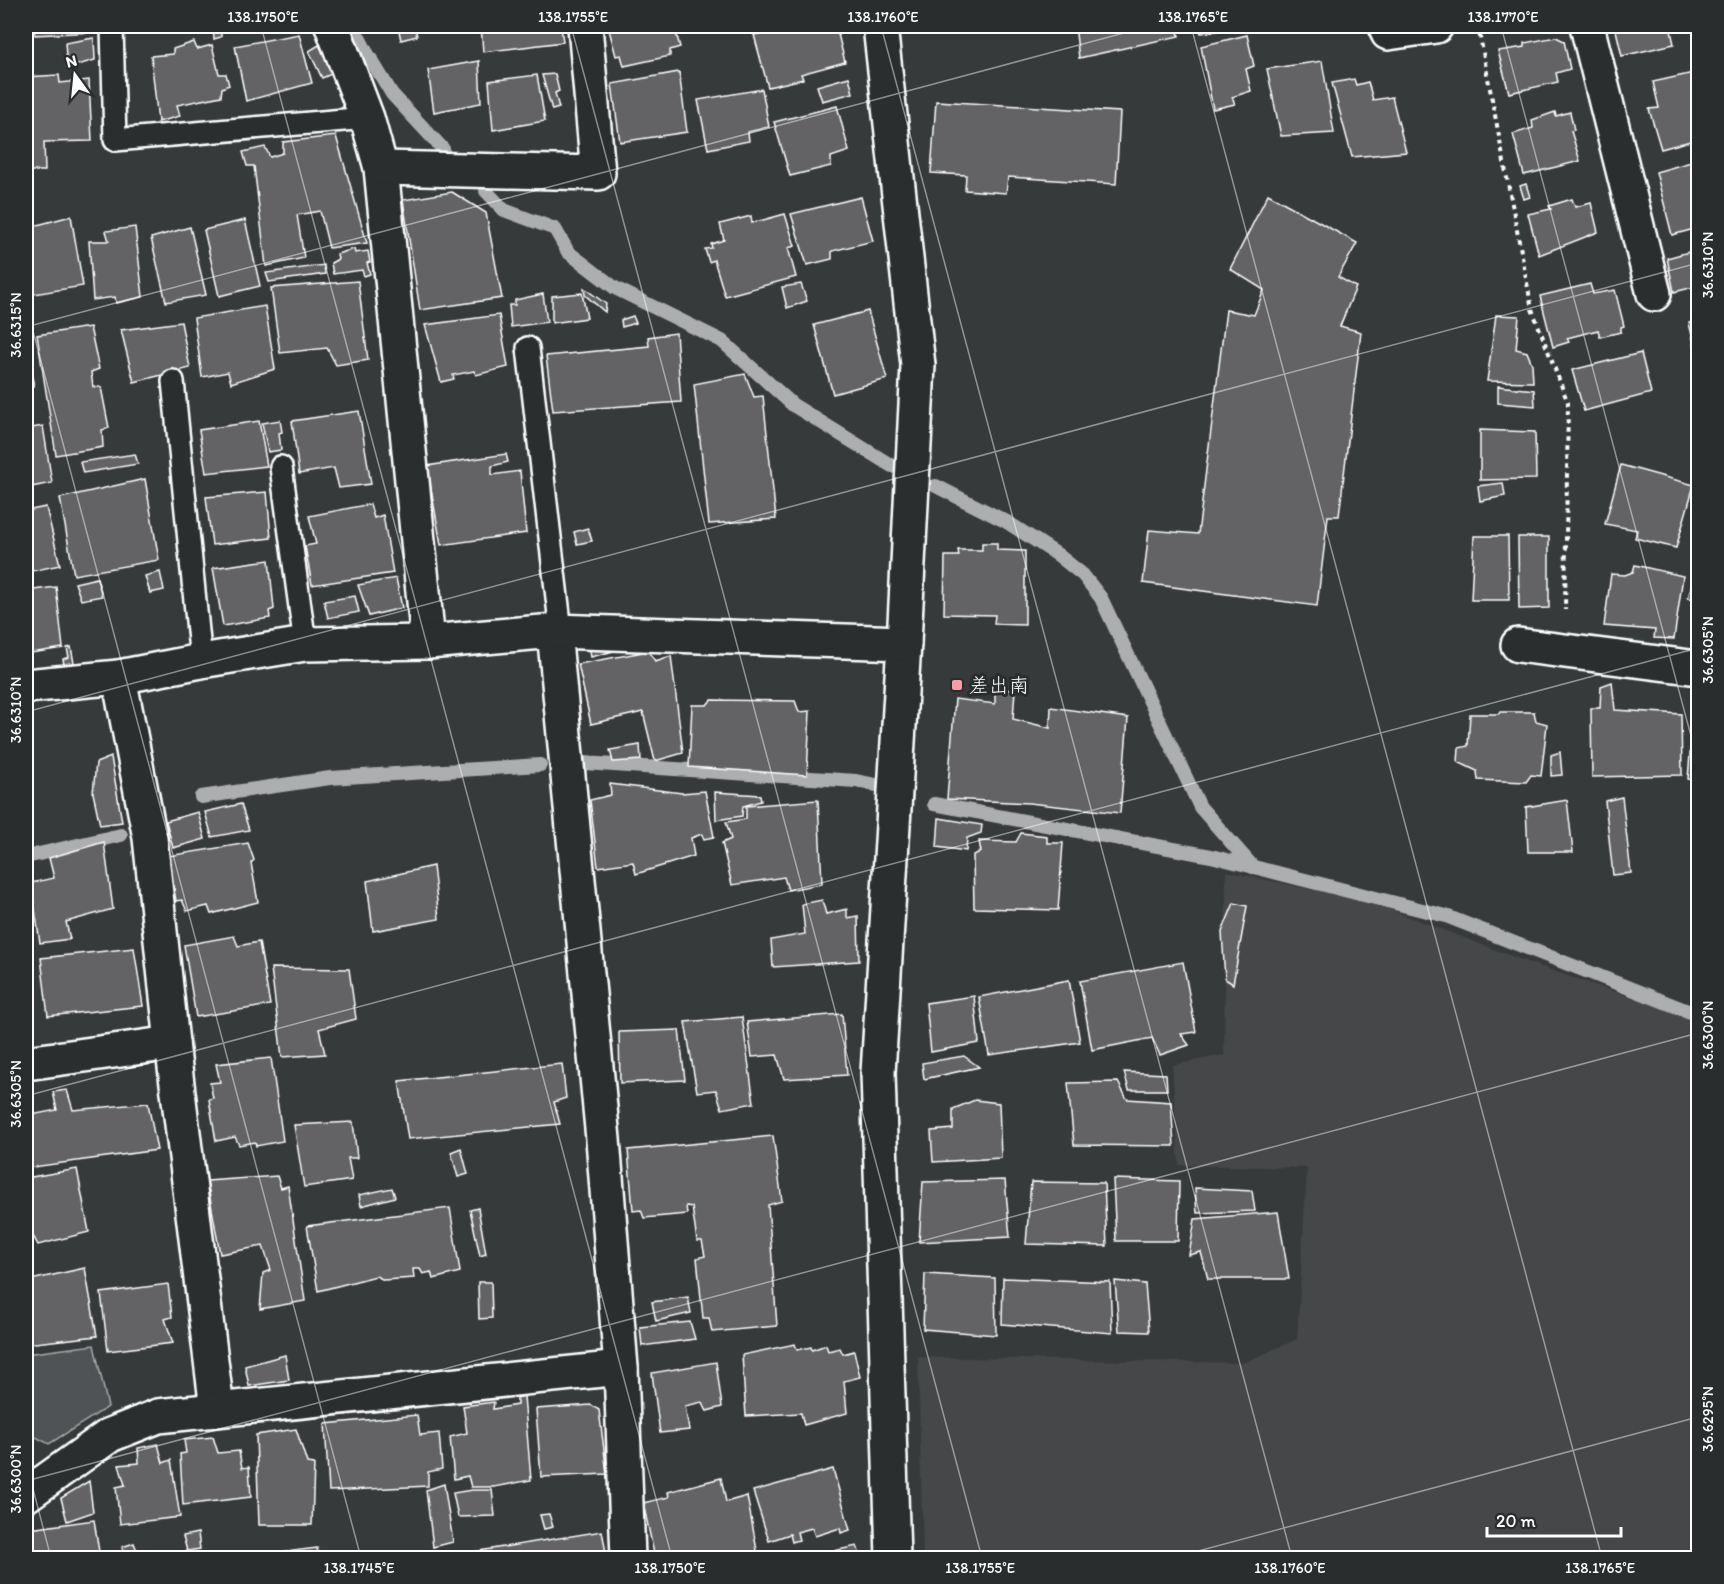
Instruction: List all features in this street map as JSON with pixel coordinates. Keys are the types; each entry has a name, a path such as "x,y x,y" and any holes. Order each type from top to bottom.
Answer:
{"street":[{"path":"332,26 368,118 381,168 428,642"},
{"path":"381,168 598,172 585,26"},
{"path":"880,26 918,365 878,1073 893,1558"},
{"path":"1386,26 1388,33 1436,26"},
{"path":"1587,26 1654,294"},
{"path":"26,686 118,677 305,644 428,642 557,632 904,643"},
{"path":"557,632 602,1127 621,1368 628,1558"},
{"path":"1518,645 1698,668"},
{"path":"118,677 150,838 172,1043 217,1409"},
{"path":"26,1063 172,1043"},
{"path":"26,1495 110,1434 158,1416 621,1368"}],"lane":[{"path":"112,26 116,140 368,118"},
{"path":"528,348 557,632"},
{"path":"172,381 201,661"},
{"path":"281,467 305,644"}],"path":[{"path":"1478,26 1532,309 1568,403 1565,650"}],"shaded area":[{"path":"1226,871 1373,903 1530,963 1698,1020 1698,1558 923,1558 918,1357 1243,1363 1297,1339 1307,1168 1179,1165 1172,1065 1224,1055"},
{"path":"94,1345 108,1407 49,1444 30,1434 26,1354"}],"building":[{"path":"26,26 94,26 94,32 35,35 33,28 26,29"},
{"path":"213,26 221,26 221,37 214,39"},
{"path":"481,26 561,26 563,42 483,52"},
{"path":"608,26 674,26 680,47 670,50 670,56 624,66 621,55 616,56"},
{"path":"792,26 836,26 845,62 801,74 803,79 768,87 754,35"},
{"path":"1075,26 1177,26 1179,36 1079,58"},
{"path":"1198,26 1216,26 1217,31 1201,33"},
{"path":"1615,26 1670,26 1674,44 1622,56"},
{"path":"415,28 417,36 401,40 399,31"},
{"path":"299,34 312,83 246,101 235,46"},
{"path":"1247,35 1254,66 1246,69 1251,91 1232,97 1235,104 1213,109 1201,46"},
{"path":"1556,37 1564,41 1570,69 1556,73 1558,82 1509,93 1498,51 1524,47 1524,43"},
{"path":"94,38 95,60 67,68 65,43"},
{"path":"194,42 197,49 212,45 219,74 226,74 229,85 222,88 221,96 177,105 180,116 158,122 151,56 173,54 173,49"},
{"path":"319,45 334,73 322,78 309,51"},
{"path":"479,61 481,103 434,112 428,70"},
{"path":"1322,61 1334,133 1281,136 1267,69"},
{"path":"679,72 687,132 620,142 612,84"},
{"path":"1698,72 1698,139 1661,149 1649,109 1659,108 1653,82"},
{"path":"555,74 559,91 555,93 559,108 552,110 542,75"},
{"path":"59,75 60,83 89,80 92,141 44,142 45,171 26,171 26,77"},
{"path":"537,75 545,121 493,130 489,81"},
{"path":"849,77 853,93 822,101 817,86"},
{"path":"1354,79 1356,85 1368,82 1373,100 1392,97 1406,152 1352,157 1332,83"},
{"path":"762,89 769,127 748,132 749,141 708,149 698,100"},
{"path":"936,101 1120,112 1116,184 1008,177 1006,193 965,190 966,175 931,173"},
{"path":"837,106 849,151 831,157 831,166 790,176 774,122"},
{"path":"1555,112 1556,116 1570,112 1574,130 1571,131 1580,161 1524,175 1513,134 1533,128 1532,120"},
{"path":"336,136 367,243 329,248 320,211 297,215 304,258 266,266 254,166 247,166 243,152 265,147 270,157 283,153 283,142"},
{"path":"1698,160 1698,228 1672,235 1656,172"},
{"path":"1526,184 1530,197 1524,199 1520,186"},
{"path":"452,192 486,213 502,298 420,310 403,200"},
{"path":"1268,194 1357,243 1338,277 1356,287 1340,326 1361,332 1339,516 1328,516 1317,606 1143,583 1149,530 1198,534 1226,310 1254,315 1264,290 1230,269"},
{"path":"861,197 873,241 832,251 832,259 807,265 791,214"},
{"path":"1572,199 1575,207 1591,203 1598,232 1539,255 1528,214 1551,209 1549,206"},
{"path":"785,214 795,246 788,248 796,277 725,296 714,260 709,262 705,249 712,248 711,244 724,240 720,224 751,216 752,223"},
{"path":"71,216 83,286 28,295 26,228"},
{"path":"245,220 260,286 219,296 204,230"},
{"path":"135,227 143,297 116,303 115,297 93,300 89,241 109,241 106,231"},
{"path":"190,227 206,295 166,302 151,238"},
{"path":"354,249 355,253 368,251 370,262 367,263 370,274 364,276 362,270 333,274 331,263 338,259 337,254"},
{"path":"1689,252 1698,286 1674,292 1667,258"},
{"path":"324,265 325,274 269,282 266,273"},
{"path":"358,281 368,360 336,365 327,348 280,353 271,288"},
{"path":"801,284 807,301 787,308 782,287"},
{"path":"1590,284 1593,294 1615,290 1624,326 1621,327 1621,332 1600,337 1598,330 1567,338 1569,342 1553,347 1540,296"},
{"path":"584,288 606,304 605,312 585,295"},
{"path":"582,293 587,318 552,323 552,296"},
{"path":"543,294 547,322 511,327 509,305 515,305 515,300"},
{"path":"265,306 275,369 231,383 228,372 202,377 194,318"},
{"path":"868,311 887,379 833,394 814,325"},
{"path":"499,315 508,367 476,375 474,371 453,375 454,379 441,382 425,325"},
{"path":"1496,315 1519,316 1516,349 1527,352 1532,364 1533,382 1487,381"},
{"path":"633,316 636,323 622,327 621,320"},
{"path":"1698,320 1698,351 1696,352 1689,323"},
{"path":"181,322 190,368 134,382 121,330"},
{"path":"90,327 99,369 91,372 93,387 101,387 109,428 102,430 103,447 56,455 37,335"},
{"path":"676,333 681,402 553,411 546,356 649,346 648,337"},
{"path":"26,349 34,386 26,388"},
{"path":"1641,353 1651,393 1584,411 1572,370"},
{"path":"745,374 754,397 763,396 776,519 709,524 694,384"},
{"path":"1498,386 1534,390 1535,406 1498,403"},
{"path":"359,411 371,484 339,488 334,468 299,474 292,421"},
{"path":"280,420 281,450 268,452 262,423"},
{"path":"259,421 267,466 206,473 199,430"},
{"path":"43,426 52,483 26,488 26,429"},
{"path":"1480,430 1535,432 1536,479 1480,480"},
{"path":"135,454 138,464 83,473 80,462"},
{"path":"506,454 508,462 492,466 492,475 520,471 526,533 441,545 427,466"},
{"path":"1621,465 1694,485 1676,548 1635,538 1637,530 1605,524"},
{"path":"145,479 159,560 74,575 60,498"},
{"path":"1503,483 1505,496 1480,501 1478,486"},
{"path":"267,492 271,538 212,545 206,497"},
{"path":"370,504 374,518 383,515 393,573 312,585 305,546 316,544 309,516"},
{"path":"46,507 60,565 32,571 26,558 26,511"},
{"path":"588,528 592,541 577,544 574,532"},
{"path":"1474,536 1508,536 1509,600 1471,600"},
{"path":"1518,537 1549,537 1549,608 1519,609"},
{"path":"982,543 997,543 997,550 1025,551 1025,625 994,624 995,615 944,614 945,556 959,556 958,550 982,550"},
{"path":"269,560 274,609 269,611 270,618 223,626 213,568"},
{"path":"1635,565 1683,576 1674,639 1654,638 1655,630 1604,626 1611,574 1625,575 1633,572"},
{"path":"1696,569 1698,570 1698,599 1688,598"},
{"path":"160,572 164,590 150,593 145,576"},
{"path":"97,578 102,596 81,600 75,583"},
{"path":"396,578 402,608 369,616 358,585"},
{"path":"56,587 63,648 31,653 29,648 26,648 26,591"},
{"path":"355,596 359,612 328,618 324,601"},
{"path":"589,645 629,647 591,657"},
{"path":"71,647 74,663 64,664 63,659 69,657 67,648"},
{"path":"649,651 655,661 671,656 683,753 655,761 643,712 591,724 578,664"},
{"path":"1612,682 1615,710 1681,714 1682,775 1592,777 1591,708 1600,708 1601,686"},
{"path":"995,689 1015,690 1013,719 1050,728 1051,707 1128,718 1120,813 1029,803 947,799 955,699 995,704"},
{"path":"711,700 795,701 799,712 810,711 807,775 689,767 692,705 707,705"},
{"path":"1501,712 1534,712 1536,721 1547,724 1541,776 1531,775 1526,782 1478,780 1477,771 1458,762 1459,748 1468,746 1470,714 1498,714"},
{"path":"1693,718 1698,718 1698,781 1688,779"},
{"path":"640,745 641,760 613,762 610,750"},
{"path":"1560,752 1562,775 1551,776 1551,755"},
{"path":"111,757 122,822 100,825 93,793 96,763"},
{"path":"610,784 682,793 705,791 714,837 704,839 702,834 691,838 694,856 636,874 633,862 598,867 590,800 611,795"},
{"path":"715,792 760,795 761,801 743,806 742,816 716,820"},
{"path":"1622,797 1631,873 1613,875 1605,801"},
{"path":"818,800 822,884 788,890 784,877 732,885 722,843 731,839 726,822 746,819 746,806"},
{"path":"1567,800 1573,852 1528,852 1526,807"},
{"path":"241,804 249,830 212,837 205,812"},
{"path":"198,812 205,839 173,848 166,821"},
{"path":"939,818 982,825 981,833 967,838 966,851 937,847"},
{"path":"1021,833 1047,836 1047,843 1063,843 1058,910 974,908 973,855 981,852 979,841 1016,842"},
{"path":"104,842 113,909 66,922 70,939 40,943 31,883 54,878 49,858"},
{"path":"248,843 254,860 251,863 258,902 211,914 208,906 187,911 182,900 176,901 168,856"},
{"path":"433,866 439,919 373,931 367,881"},
{"path":"822,900 826,914 847,909 847,918 858,916 859,961 773,967 771,940 805,934 802,904"},
{"path":"1234,903 1247,906 1233,984 1225,979 1222,932"},
{"path":"234,936 238,946 259,942 270,1005 196,1017 184,945"},
{"path":"134,948 143,1006 48,1016 41,958"},
{"path":"1183,962 1196,1032 1181,1034 1189,1045 1160,1055 1152,1038 1092,1050 1080,981"},
{"path":"271,968 349,969 356,1019 319,1029 325,1054 282,1057"},
{"path":"29,972 35,998 26,1002 26,973"},
{"path":"1069,980 1080,1042 989,1055 979,997"},
{"path":"974,996 979,1043 931,1052 926,1003"},
{"path":"842,1014 847,1075 784,1079 777,1055 752,1057 747,1022"},
{"path":"742,1017 754,1103 722,1109 716,1090 697,1092 685,1022"},
{"path":"679,1030 685,1080 620,1083 619,1032"},
{"path":"964,1056 979,1067 924,1079 922,1063"},
{"path":"271,1058 283,1141 256,1146 255,1142 239,1145 235,1137 216,1141 209,1099 213,1098 210,1083 220,1082 216,1064"},
{"path":"562,1064 566,1098 554,1102 560,1124 408,1139 399,1081"},
{"path":"1124,1072 1166,1074 1167,1090 1129,1090"},
{"path":"1118,1082 1127,1099 1171,1102 1174,1146 1074,1145 1068,1083"},
{"path":"67,1090 73,1110 148,1103 157,1150 26,1168 26,1116 57,1110 53,1092"},
{"path":"975,1100 999,1103 1001,1158 933,1162 931,1131 953,1129 953,1109"},
{"path":"353,1122 357,1158 348,1158 352,1180 304,1187 294,1125"},
{"path":"773,1136 782,1201 768,1205 777,1326 712,1332 709,1318 703,1318 697,1258 705,1256 702,1241 697,1241 692,1207 686,1206 687,1214 644,1218 641,1210 633,1211 628,1150"},
{"path":"461,1148 468,1174 458,1177 451,1152"},
{"path":"77,1169 89,1232 38,1245 33,1236 26,1238 26,1178"},
{"path":"277,1176 281,1188 288,1186 305,1301 260,1309 263,1273 271,1270 263,1246 220,1254 207,1181"},
{"path":"1113,1179 1179,1181 1178,1241 1116,1241"},
{"path":"1005,1180 1010,1237 919,1242 923,1182"},
{"path":"1031,1182 1104,1183 1107,1246 1026,1244"},
{"path":"392,1188 395,1197 361,1206 359,1195"},
{"path":"1195,1188 1252,1191 1255,1211 1197,1213"},
{"path":"450,1208 460,1272 433,1279 431,1272 423,1274 420,1269 413,1269 414,1278 384,1280 376,1276 318,1291 307,1226"},
{"path":"478,1208 486,1254 480,1256 470,1210"},
{"path":"1278,1212 1289,1279 1208,1279 1201,1252 1189,1255 1195,1219"},
{"path":"85,1268 97,1336 26,1344 26,1281"},
{"path":"925,1274 995,1278 996,1335 923,1329"},
{"path":"1003,1278 1110,1282 1112,1333 1002,1324"},
{"path":"1115,1281 1145,1284 1149,1332 1119,1331"},
{"path":"478,1282 491,1282 492,1318 479,1319"},
{"path":"168,1284 172,1317 165,1319 173,1343 108,1351 101,1293"},
{"path":"688,1297 691,1313 656,1321 652,1302"},
{"path":"690,1322 695,1339 642,1346 640,1327"},
{"path":"795,1344 797,1350 811,1347 812,1350 826,1345 828,1351 840,1348 843,1354 854,1351 860,1377 844,1381 847,1413 804,1425 801,1413 746,1416 742,1355"},
{"path":"285,1355 289,1380 249,1386 245,1366"},
{"path":"716,1362 722,1407 707,1411 702,1402 685,1406 689,1430 660,1433 652,1373"},
{"path":"524,1396 531,1480 494,1487 471,1487 468,1476 454,1479 450,1437 467,1433 463,1406 494,1402 493,1409 517,1405 517,1398"},
{"path":"591,1405 599,1410 607,1474 541,1477 536,1409"},
{"path":"417,1415 420,1435 439,1433 442,1469 428,1472 428,1486 329,1491 325,1424"},
{"path":"296,1429 307,1463 314,1464 312,1525 259,1525 256,1435"},
{"path":"213,1437 218,1453 239,1451 242,1468 249,1467 251,1497 183,1505 180,1454 186,1453 184,1440"},
{"path":"158,1444 163,1463 171,1460 180,1517 120,1524 116,1487 125,1485 119,1465 139,1463 138,1448"},
{"path":"833,1469 850,1530 841,1533 840,1528 815,1536 812,1528 797,1532 799,1540 792,1542 790,1534 769,1541 753,1491"},
{"path":"721,1478 726,1502 747,1496 758,1556 655,1558 643,1503 669,1497 668,1492"},
{"path":"89,1481 93,1512 67,1521 61,1498"},
{"path":"444,1484 453,1542 433,1547 426,1490"},
{"path":"492,1490 495,1516 458,1517 453,1493"},
{"path":"549,1514 553,1527 544,1529 540,1515"},
{"path":"94,1520 100,1558 26,1558 26,1538 31,1537 30,1529"},
{"path":"602,1531 607,1558 436,1558"},
{"path":"198,1533 200,1549 187,1551 183,1536"},
{"path":"134,1543 138,1553 124,1556 122,1547"},
{"path":"857,1546 860,1555 849,1558 816,1558 814,1555"},
{"path":"317,1548 319,1558 238,1558"}],"waterway":[{"path":"353,26 392,94 443,149"},
{"path":"486,191 504,210 555,229 568,252 615,288 722,341 793,405 892,466"},
{"path":"936,486 1007,522 1058,555 1083,575 1101,598 1200,807 1253,867"},
{"path":"584,763 856,781 876,785"},
{"path":"201,797 330,778 540,765"},
{"path":"934,804 1211,856 1446,916 1698,1015"},
{"path":"26,857 121,835"}],"place":[{"name":"差出南","path":"957,685"}]}
